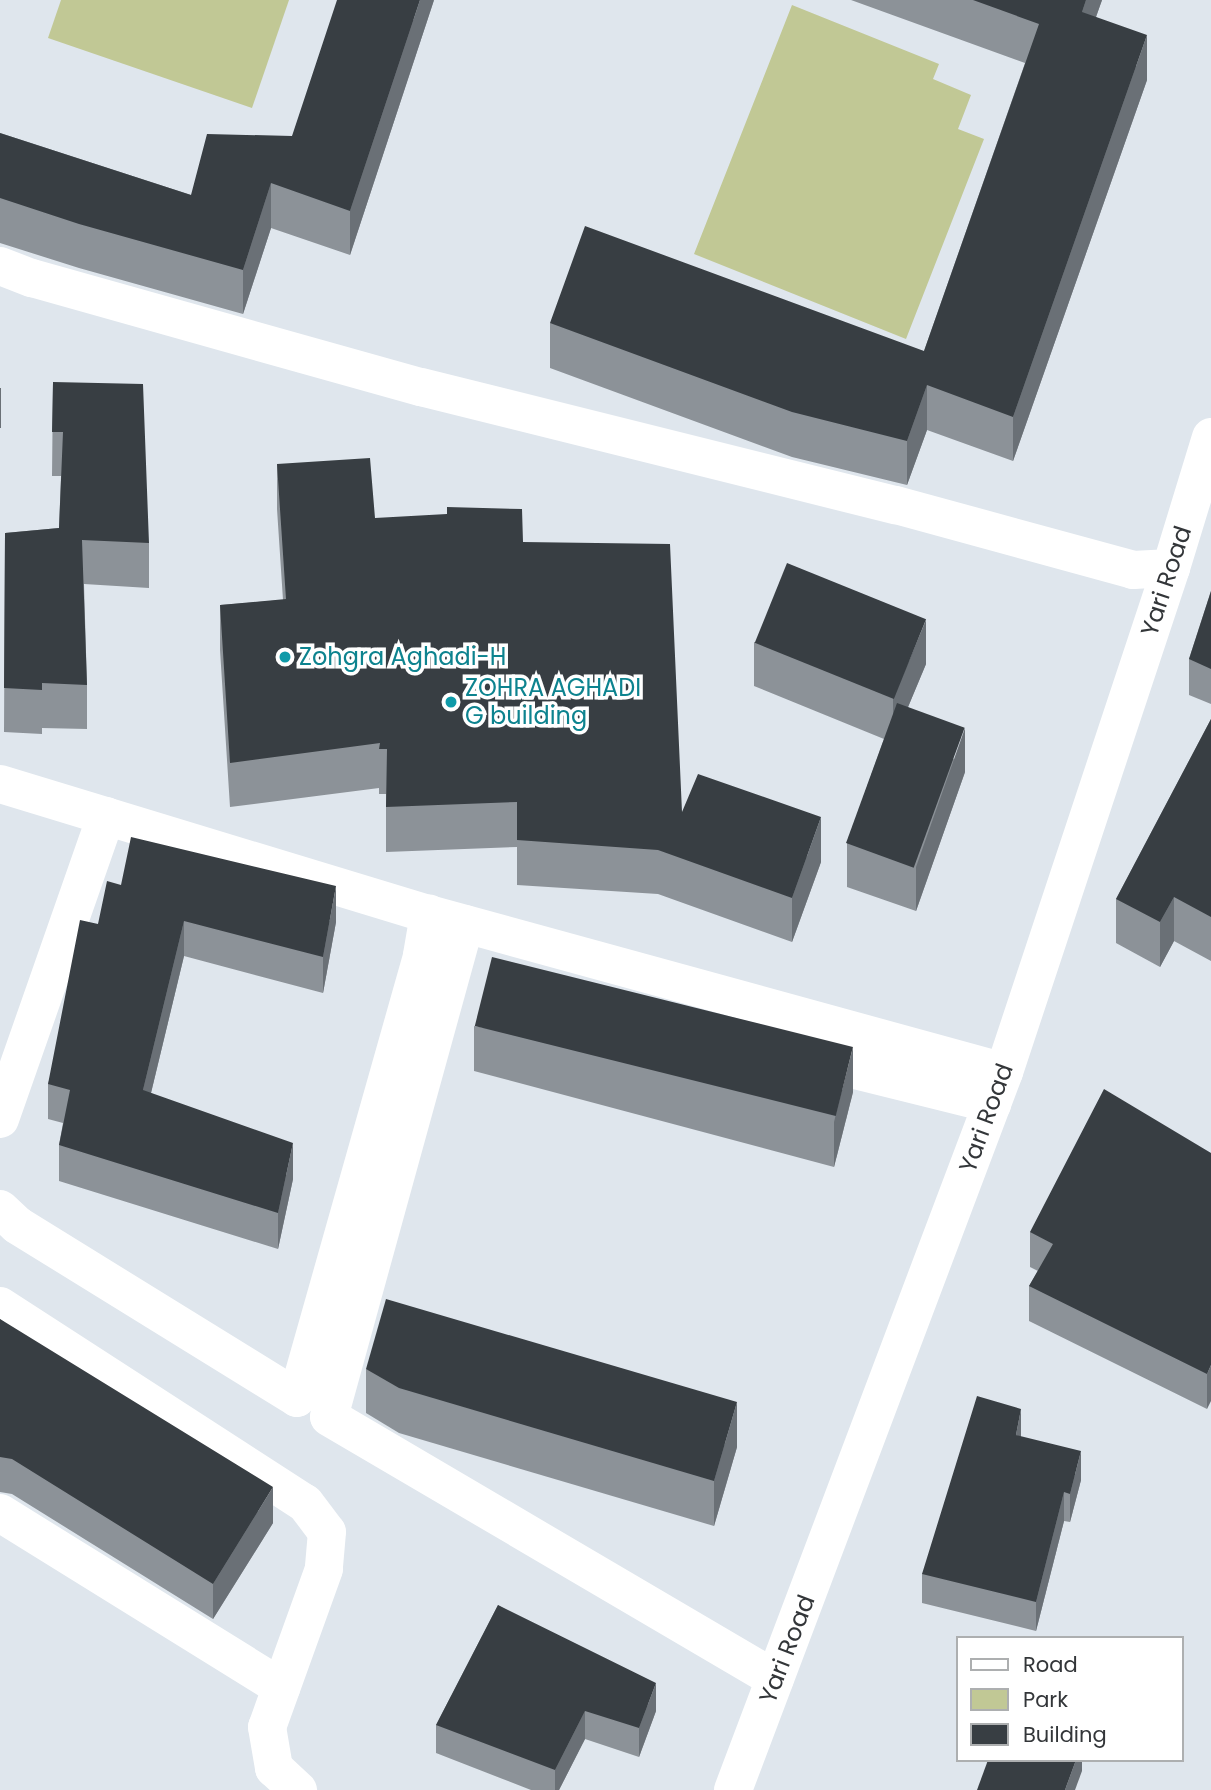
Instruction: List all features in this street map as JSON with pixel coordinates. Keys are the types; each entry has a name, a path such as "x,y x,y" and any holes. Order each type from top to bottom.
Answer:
{"street":[{"path":"0,266 32,278 421,387 897,505 1133,570 1171,568"},
{"name":"Yari Road","path":"733,1790 998,1088 1171,568 1211,437"},
{"path":"0,784 998,1088"},
{"path":"0,1119 106,816"},
{"path":"447,919 468,973 329,1417 775,1679"},
{"path":"0,1209 17,1226 297,1398 422,955 447,919"},
{"path":"774,1050 998,1088"},
{"path":"0,1306 305,1503 327,1532 324,1569 267,1727 274,1768 298,1790"},
{"path":"0,1513 281,1687"}],"green space":[{"path":"61,0 289,0 252,108 48,38"},
{"path":"792,5 939,64 933,79 971,95 958,129 984,139 906,339 694,254"}],"building":[{"path":"337,0 420,0 350,211 271,183 243,270 79,224 0,198 0,133 191,195 207,134 292,136"},
{"path":"973,0 1086,0 1082,12 1147,35 1013,417 927,385 907,441 792,412 550,323 585,226 924,351 1039,24"},
{"path":"53,382 143,384 149,543 82,540 87,685 42,683 42,690 4,688 5,533 59,528 63,432 52,432"},
{"path":"370,458 375,518 447,514 447,507 522,509 523,542 670,544 682,812 698,774 821,817 792,898 658,850 517,840 517,802 386,807 387,749 379,749 380,743 230,763 220,605 286,599 277,464"},
{"path":"787,563 926,619 894,699 755,643"},
{"path":"1211,591 1211,669 1189,659"},
{"path":"897,703 965,728 914,868 846,843"},
{"path":"1211,719 1211,917 1174,897 1160,922 1116,899"},
{"path":"131,837 336,886 323,957 184,921 143,1090 293,1143 278,1213 59,1145 70,1090 48,1084 80,920 98,924 107,881 121,885"},
{"path":"492,957 853,1047 836,1116 475,1026"},
{"path":"1104,1089 1211,1153 1211,1365 1207,1374 1029,1286 1053,1244 1030,1232"},
{"path":"386,1299 737,1402 714,1481 399,1388 366,1369"},
{"path":"0,1319 273,1487 213,1584 12,1459 0,1457"},
{"path":"977,1396 1021,1409 1016,1435 1081,1451 1070,1494 1064,1492 1036,1602 922,1574"},
{"path":"498,1605 656,1683 639,1728 585,1711 555,1770 436,1725"},
{"path":"987,1762 1075,1762 1065,1790 977,1790"}],"place":[{"name":"Zohgra Aghadi-H","path":"285,657"},
{"name":"ZOHRA AGHADI G building","path":"451,702"}]}
